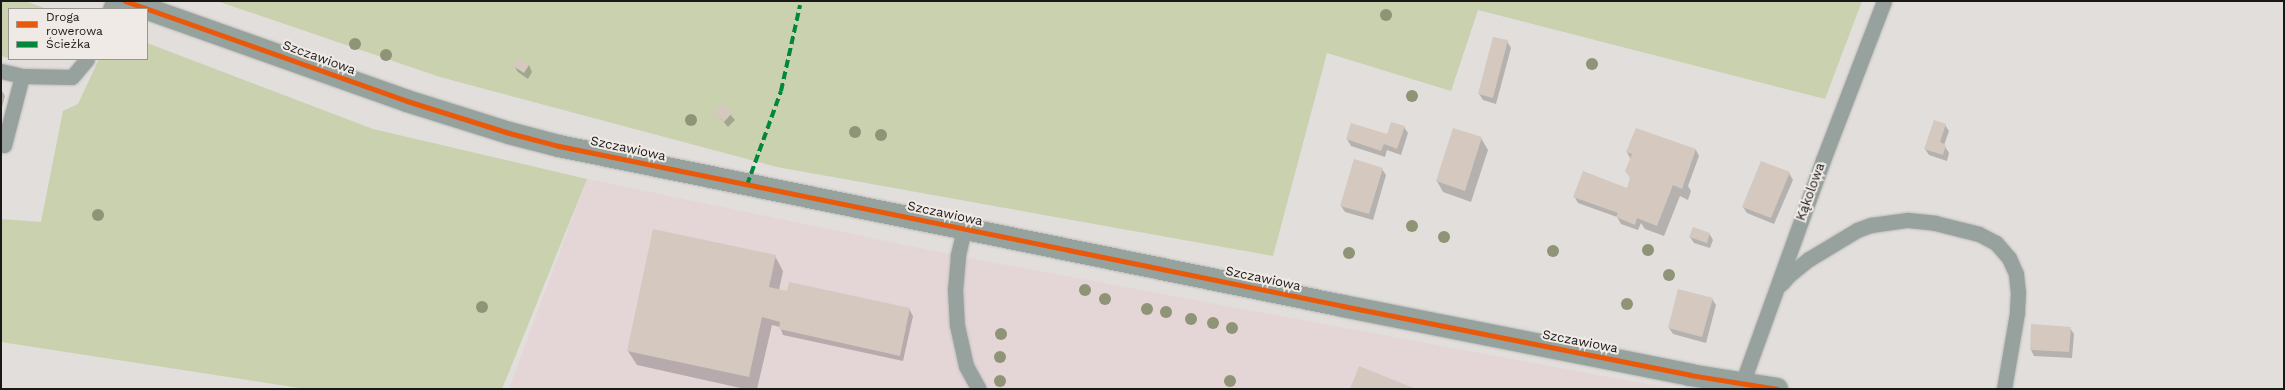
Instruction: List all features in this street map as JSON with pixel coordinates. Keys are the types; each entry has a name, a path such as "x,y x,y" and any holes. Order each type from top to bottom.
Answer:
{"street":[{"name":"Szczawiowa","path":"125,1 145,8"},
{"name":"Szczawiowa","path":"148,9 363,86 509,133 622,159 1351,308 1742,384 1777,389"}],"lane":[{"name":"Kąkolowa","path":"1742,384 1884,1"},
{"path":"1,70 22,76 72,77 86,60"},
{"path":"1,144 4,145 22,76"},
{"path":"1776,292 1788,275 1809,259 1851,233 1871,225 1908,220 1935,223 1979,234 1996,243 2009,258 2016,274 2018,292 2017,313 2004,389"},
{"path":"964,229 958,256 955,289 957,325 966,366 979,389"}],"shaded area":[{"path":"587,179 958,256 1673,389 509,389"}],"green space":[{"path":"1,1 25,1 44,8 8,8 8,58 1,56"},
{"path":"217,1 1862,1 1825,99 1478,10 1451,91 1327,53 1273,256 777,167 440,77"},
{"path":"148,43 373,129 587,179 502,389 306,389 1,342 1,219 41,222 63,111 78,104 99,60 148,60"}],"building":[{"path":"1493,37 1508,40 1493,98 1478,94"},
{"path":"519,58 529,65 524,73 513,66"},
{"path":"722,104 732,113 724,122 714,112"},
{"path":"1934,120 1946,124 1940,142 1946,145 1943,155 1924,149"},
{"path":"1391,122 1405,126 1397,149 1384,144 1381,151 1346,139 1351,123 1387,134"},
{"path":"1453,128 1482,137 1465,191 1436,181"},
{"path":"1636,128 1696,149 1682,189 1673,185 1657,226 1637,218 1635,225 1616,217 1618,213 1573,197 1583,171 1627,188 1630,178 1625,171 1632,154 1626,152"},
{"path":"1354,159 1383,168 1369,214 1340,206"},
{"path":"1761,161 1790,172 1771,218 1742,207"},
{"path":"1693,227 1710,233 1707,243 1689,237"},
{"path":"653,229 776,255 769,287 787,291 789,282 910,308 900,356 779,329 780,322 762,317 749,377 627,351"},
{"path":"1678,289 1713,298 1702,337 1668,328"},
{"path":"2031,324 2071,327 2069,352 2030,350"},
{"path":"1359,366 1416,389 1350,389"}],"marked path":[{"path":"747,185 781,91 800,5"}],"cycle path":[{"path":"125,1 145,8"},
{"path":"148,9 407,101 509,133 559,146 1343,306 1690,375 1777,389"}]}
